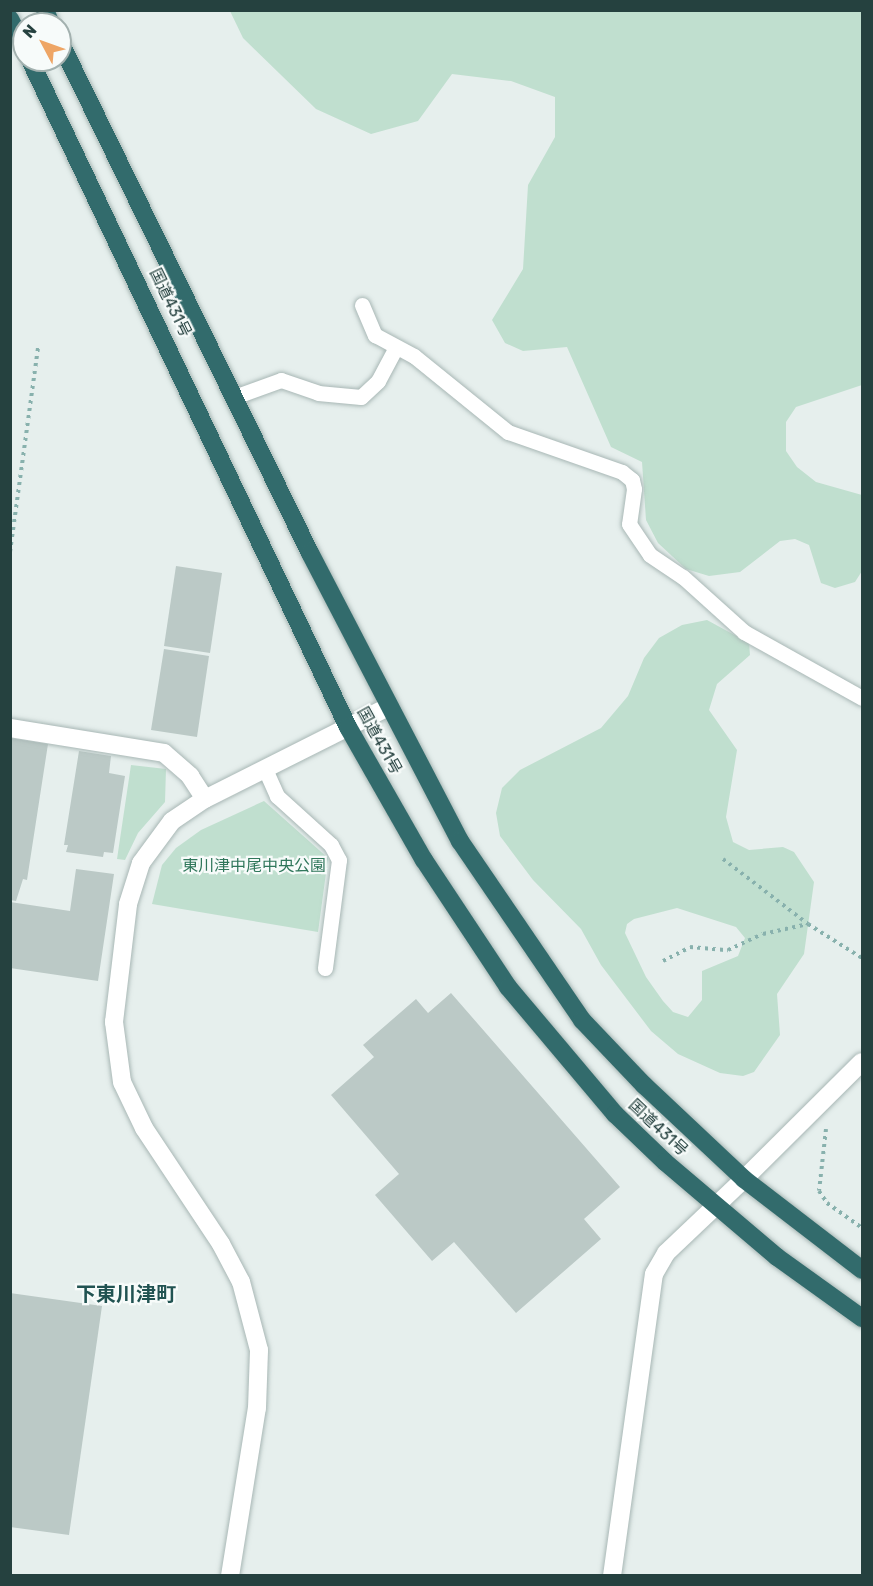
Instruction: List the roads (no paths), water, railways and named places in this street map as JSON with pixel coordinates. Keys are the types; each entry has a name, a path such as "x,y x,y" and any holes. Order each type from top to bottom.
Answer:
{"highway":[{"name":"国道431号","path":"72,66 388,707 460,841 582,1020 644,1085 744,1179 862,1270"},
{"name":"国道431号","path":"36,72 348,727 424,860 508,987 615,1114 716,1206 777,1257 862,1318"}],"street":[{"path":"230,1575 260,1381 254,1323 241,1282 221,1244 132,1106 122,1082 114,1022 128,904 141,863 172,821 205,799 388,707"},
{"path":"10,728 164,753 190,776 205,799"},
{"path":"612,1575 654,1274 666,1253 862,1062"}],"lane":[{"path":"362,305 375,335 414,356 508,432 622,472 632,480 634,489 629,524 650,555 683,577 744,632 862,698"},
{"path":"234,397 281,380 318,393 361,397 378,381 396,347"},
{"path":"265,769 277,796 331,845 339,860 325,968"}],"district":[{"name":"下東川津町","path":"126,1294"}],"park label":[{"name":"東川津中尾中央公園","path":"254,866"}]}
